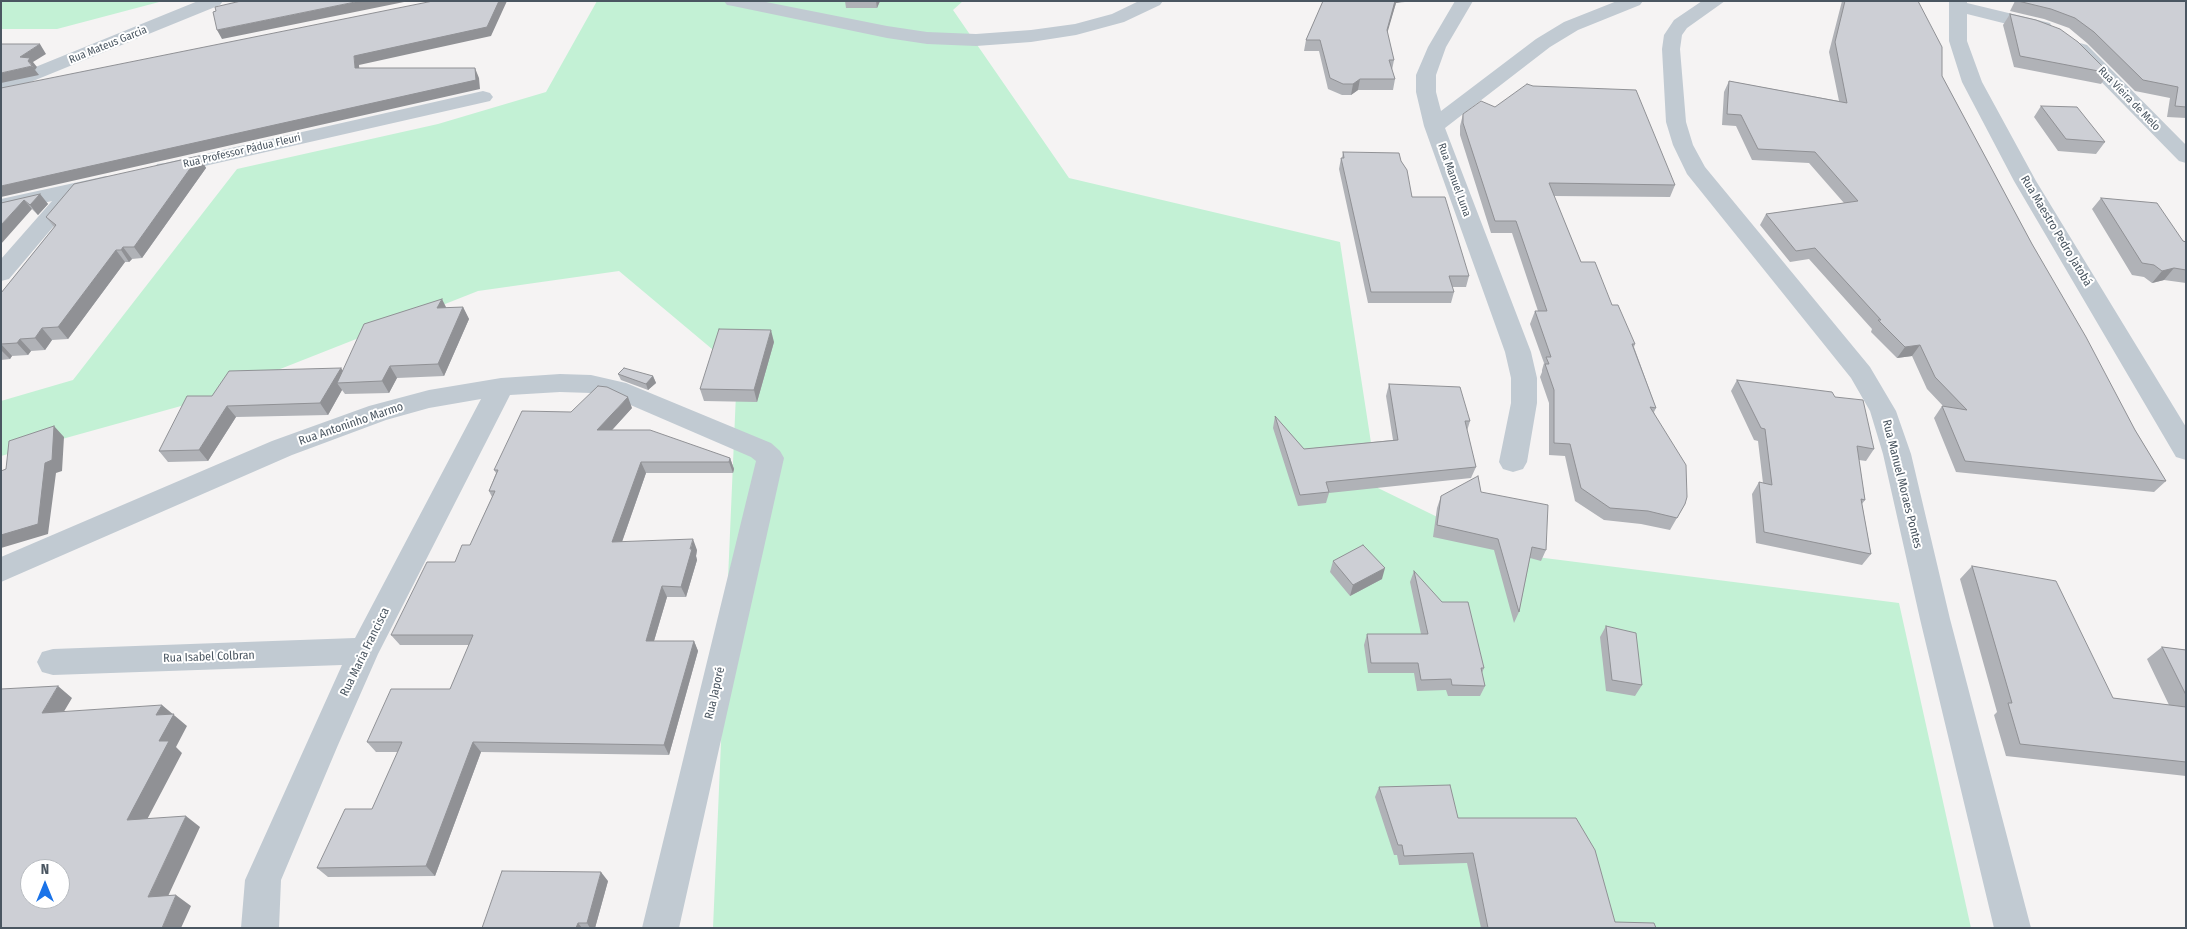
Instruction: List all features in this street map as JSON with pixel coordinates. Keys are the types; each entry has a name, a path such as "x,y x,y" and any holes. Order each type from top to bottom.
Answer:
{"street":[{"name":"Rua Mateus Garcia","path":"1,90 214,1"},
{"path":"732,1 794,6 888,32 927,38 976,40 1031,36 1076,29 1118,18 1154,1"},
{"name":"Rua Manuel Luna","path":"1464,1 1437,47 1426,75 1426,92 1434,126 1518,352 1524,378 1524,403 1513,462"},
{"path":"1434,126 1544,43 1571,26 1634,1"},
{"name":"Rua Manuel Moraes Pontes","path":"1716,1 1680,24 1673,35 1671,49 1676,122 1683,145 1694,169 1861,373 1883,411 1897,454 1935,619 2013,928"},
{"name":"Rua Vieira de Melo","path":"1958,4 2011,18 2064,37 2079,48 2186,156"},
{"name":"Rua Maestro Pedro Jatobá","path":"1958,4 1958,41 1972,82 2025,181 2186,450"},
{"path":"1,90 78,76"},
{"name":"Rua Professor Pádua Fleuri","path":"1,206 483,97"},
{"path":"1,274 75,189"},
{"name":"Rua Antoninho Marmo","path":"1,570 282,448 378,413 429,399 501,388 560,383 591,384 617,389 761,450 770,458"},
{"name":"Rua Maria Francisca","path":"260,928 264,880 321,745 364,651 501,388"},
{"name":"Rua Japoré","path":"660,928 770,458"},
{"name":"Rua Isabel Colbran","path":"53,662 364,651"}],"green space":[{"path":"1,1 163,1 57,29 1,29"},
{"path":"597,1 963,1 953,10 1069,178 1340,242 1378,488 1513,554 1899,603 1971,928 713,928 737,370 619,271 478,291 199,401 1,456 1,401 73,380 237,169 438,124 546,92"}],"building":[{"path":"241,1 360,1 217,30 213,12 216,11 215,7"},
{"path":"433,1 499,1 487,27 354,56 355,68 475,68 476,80 1,186 1,88"},
{"path":"1323,1 1395,1 1387,30 1394,60 1389,60 1395,79 1360,79 1353,84 1343,84 1330,78 1320,40 1306,40"},
{"path":"1845,1 1918,1 1942,47 1942,76 2032,244 2086,337 2135,430 2166,481 1965,461 1942,406 1967,410 1935,377 1920,345 1905,347 1878,320 1881,320 1815,248 1796,251 1766,214 1858,201 1815,152 1758,149 1741,115 1727,114 1729,81 1847,103 1835,42"},
{"path":"2018,1 2186,1 2186,107 2175,106 2178,87 2143,80 2094,32 2075,18 2051,9"},
{"path":"2010,14 2036,20 2060,29 2078,42 2109,73 2020,56"},
{"path":"1,44 40,44 20,57 30,58 28,61 32,66 1,73"},
{"path":"1527,84 1533,86 1636,90 1675,185 1549,183 1581,262 1595,262 1612,305 1618,305 1635,344 1632,344 1656,408 1650,407 1686,465 1687,497 1677,518 1648,511 1610,508 1581,488 1570,444 1554,443 1554,390 1545,364 1549,364 1546,357 1551,357 1535,311 1547,311 1516,221 1495,221 1463,123 1463,114 1481,101 1495,107"},
{"path":"2041,106 2077,107 2105,142 2066,139"},
{"path":"1343,152 1399,153 1401,161 1407,170 1412,197 1445,197 1469,276 1449,276 1454,292 1371,292 1341,158 1344,158"},
{"path":"199,156 134,247 123,247 121,250 116,250 58,327 42,328 35,338 20,339 17,343 1,344 1,293 56,225 46,217 74,184"},
{"path":"40,194 30,205 24,200 1,225 1,203"},
{"path":"2101,198 2157,203 2183,241 2186,242 2186,270 2174,268 2162,271 2154,265 2142,263"},
{"path":"442,299 437,308 463,307 438,364 390,366 382,381 337,383 364,324"},
{"path":"719,329 771,330 754,390 700,389"},
{"path":"341,368 320,403 227,406 199,450 159,451 187,396 212,396 229,371"},
{"path":"624,368 653,376 646,384 618,374"},
{"path":"1737,380 1832,392 1835,397 1863,400 1874,449 1857,446 1865,500 1861,499 1871,554 1764,532 1759,482 1772,485 1765,429 1761,428"},
{"path":"1389,384 1460,387 1470,421 1465,421 1476,467 1326,482 1329,492 1300,495 1275,416 1304,449 1398,440"},
{"path":"598,386 607,387 628,397 597,430 650,430 730,458 729,462 641,462 612,542 693,539 681,587 662,586 646,641 694,641 664,745 473,742 426,866 317,868 345,809 372,809 402,742 367,742 391,689 450,689 473,635 391,635 427,562 455,562 462,545 470,545 495,491 489,491 498,470 494,470 522,411 571,412"},
{"path":"54,426 52,460 45,463 38,524 1,535 1,471 6,469 9,441"},
{"path":"1478,476 1481,492 1548,505 1546,550 1532,547 1519,612 1498,539 1437,525 1441,496"},
{"path":"1363,545 1385,568 1353,585 1333,561"},
{"path":"1972,566 2056,581 2113,698 2186,707 2186,762 2020,744 2008,703 2012,703"},
{"path":"1414,571 1442,602 1468,602 1484,668 1481,668 1485,686 1452,685 1451,679 1421,680 1418,663 1371,663 1367,634 1428,634"},
{"path":"1606,626 1636,633 1642,685 1612,680"},
{"path":"2162,647 2186,650 2186,695"},
{"path":"58,686 42,713 162,705 156,715 174,714 159,741 169,741 127,820 186,816 148,897 176,895 162,928 1,928 1,689"},
{"path":"1450,785 1458,818 1576,818 1595,850 1615,922 1654,923 1656,928 1488,928 1473,853 1404,856 1402,845 1398,845 1379,787"},
{"path":"502,871 601,872 587,923 578,923 576,928 482,928"}]}
